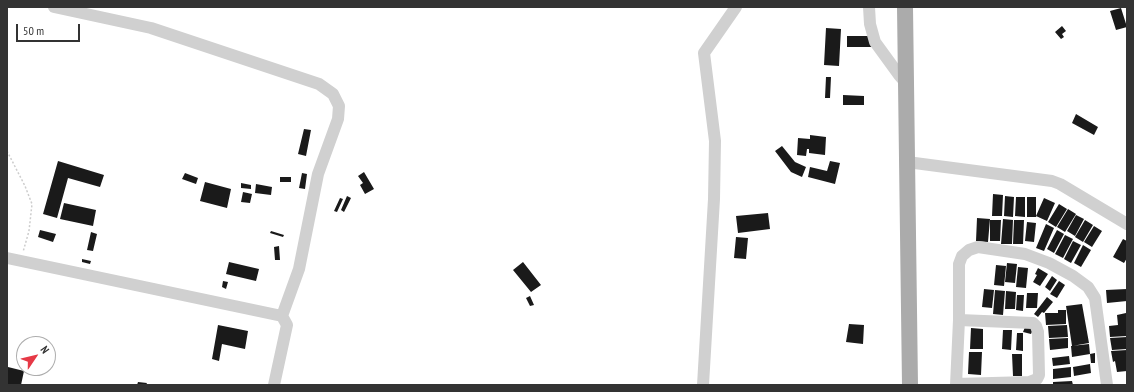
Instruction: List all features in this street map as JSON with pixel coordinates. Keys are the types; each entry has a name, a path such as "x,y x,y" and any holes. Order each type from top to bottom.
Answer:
{"main road":[{"path":"905,7 910,385"}],"street":[{"path":"54,7 152,28 319,84 332,94 339,106 338,119 318,174 299,269 282,316 287,325 274,385"},
{"path":"703,385 714,199 715,141 704,53 736,7"},
{"path":"869,7 870,24 875,42 890,64 906,83"},
{"path":"906,162 1052,181 1060,184 1127,224"},
{"path":"960,320 1033,323 1038,332 1039,375 1037,379 1029,382 956,384 960,320 959,264 962,256 968,250 978,247 1025,254 1049,263 1073,276 1088,287 1095,298 1107,385"},
{"path":"7,258 282,316"}],"path":[{"path":"7,151 25,186 32,204 29,231 20,261"}],"building":[{"path":"1121,8 1127,27 1116,30 1110,11"},
{"path":"1062,26 1066,31 1062,34 1064,37 1061,39 1055,32"},
{"path":"826,28 841,29 839,66 824,65"},
{"path":"847,36 873,36 872,47 847,47"},
{"path":"826,77 831,77 830,98 825,98"},
{"path":"843,95 864,96 864,105 843,105"},
{"path":"1076,114 1098,127 1094,135 1072,123"},
{"path":"304,129 311,130 306,156 298,154"},
{"path":"810,135 826,137 825,155 809,153 809,149 807,149 806,156 797,155 798,138 810,139"},
{"path":"782,146 795,162 806,167 802,177 791,172 775,151"},
{"path":"58,161 104,175 100,187 68,178 57,218 43,214"},
{"path":"830,161 840,163 835,184 808,177 810,167 827,171"},
{"path":"364,172 374,189 365,194 360,185 363,183 358,176"},
{"path":"185,173 198,178 196,184 182,179"},
{"path":"302,173 307,174 305,189 299,188"},
{"path":"280,177 291,177 291,182 280,182"},
{"path":"205,182 231,189 227,208 200,201"},
{"path":"241,183 251,185 251,189 241,188"},
{"path":"256,184 272,187 271,195 255,193"},
{"path":"243,192 252,194 250,203 241,202"},
{"path":"993,194 1003,195 1002,216 992,216"},
{"path":"347,196 351,198 344,212 341,210"},
{"path":"1005,196 1014,197 1013,217 1004,216"},
{"path":"1016,197 1025,197 1025,217 1015,216"},
{"path":"1027,197 1036,197 1036,217 1027,217"},
{"path":"340,198 343,199 337,212 334,211"},
{"path":"1044,198 1055,203 1047,221 1036,216"},
{"path":"64,203 96,210 93,226 60,219"},
{"path":"1059,204 1067,209 1056,227 1048,222"},
{"path":"1068,209 1076,214 1065,232 1057,227"},
{"path":"768,213 770,229 738,233 736,216"},
{"path":"1076,215 1084,219 1075,236 1067,231"},
{"path":"977,218 990,219 988,242 976,241"},
{"path":"1003,219 1013,220 1012,244 1001,244"},
{"path":"990,220 1001,220 1000,241 990,241"},
{"path":"1014,220 1024,220 1023,244 1013,244"},
{"path":"1085,220 1093,225 1083,242 1075,237"},
{"path":"1027,222 1036,223 1034,242 1025,241"},
{"path":"1046,224 1054,228 1044,251 1036,248"},
{"path":"1094,226 1102,231 1092,247 1084,242"},
{"path":"40,230 56,234 53,242 38,237"},
{"path":"1057,230 1064,234 1054,253 1047,249"},
{"path":"271,231 284,235 283,237 270,233"},
{"path":"91,232 97,234 93,251 87,250"},
{"path":"1065,235 1073,239 1063,258 1055,254"},
{"path":"736,237 748,238 746,259 734,258"},
{"path":"1123,239 1127,241 1127,258 1124,263 1113,257"},
{"path":"1073,241 1081,245 1071,263 1064,259"},
{"path":"1083,245 1091,250 1081,267 1074,263"},
{"path":"279,246 280,260 275,260 274,247"},
{"path":"82,259 91,261 90,264 82,262"},
{"path":"229,262 259,269 256,281 226,274"},
{"path":"523,262 541,285 531,292 513,270"},
{"path":"1007,263 1017,264 1015,283 1005,282"},
{"path":"996,265 1006,266 1004,286 994,285"},
{"path":"1018,267 1028,268 1026,288 1016,287"},
{"path":"1038,268 1048,274 1040,286 1033,282 1037,275 1035,274"},
{"path":"1052,276 1057,280 1050,291 1045,287"},
{"path":"223,281 228,282 226,289 222,287"},
{"path":"1059,281 1065,285 1057,298 1050,294"},
{"path":"984,289 994,290 992,308 982,307"},
{"path":"1127,289 1127,301 1107,303 1106,290"},
{"path":"995,290 1005,291 1003,315 993,314"},
{"path":"1006,291 1016,292 1015,309 1005,309"},
{"path":"1027,293 1038,293 1037,308 1026,308"},
{"path":"1017,295 1024,295 1023,311 1016,310"},
{"path":"530,296 534,305 530,306 526,298"},
{"path":"1047,297 1053,302 1044,313 1042,312 1038,317 1034,314"},
{"path":"1082,304 1089,343 1072,346 1066,306"},
{"path":"1058,310 1066,310 1066,324 1046,325 1045,313 1058,313"},
{"path":"1126,313 1127,336 1110,337 1109,326 1118,325 1117,315"},
{"path":"849,324 864,325 863,344 846,342"},
{"path":"218,325 248,331 245,349 222,344 219,361 212,359"},
{"path":"1067,325 1068,337 1049,338 1048,326"},
{"path":"1025,327 1033,329 1031,334 1023,332"},
{"path":"971,328 983,329 983,349 970,349"},
{"path":"1003,330 1012,330 1011,350 1002,349"},
{"path":"1017,333 1023,333 1023,351 1016,350"},
{"path":"1127,337 1127,349 1112,350 1110,338"},
{"path":"1068,338 1068,348 1050,350 1049,339"},
{"path":"1089,344 1090,354 1072,357 1071,346"},
{"path":"1127,350 1127,371 1117,372 1111,351"},
{"path":"969,352 982,352 981,375 968,374"},
{"path":"1095,353 1095,363 1091,363 1090,354"},
{"path":"1012,354 1022,354 1022,376 1013,376"},
{"path":"1069,356 1070,364 1053,366 1052,358"},
{"path":"1090,364 1091,373 1074,376 1073,367"},
{"path":"8,367 16,369 16,376 23,376 21,385 7,385"},
{"path":"1071,367 1071,377 1053,379 1053,369"},
{"path":"1072,381 1073,385 1053,385 1053,382"},
{"path":"138,382 147,383 146,385 137,385"}]}
